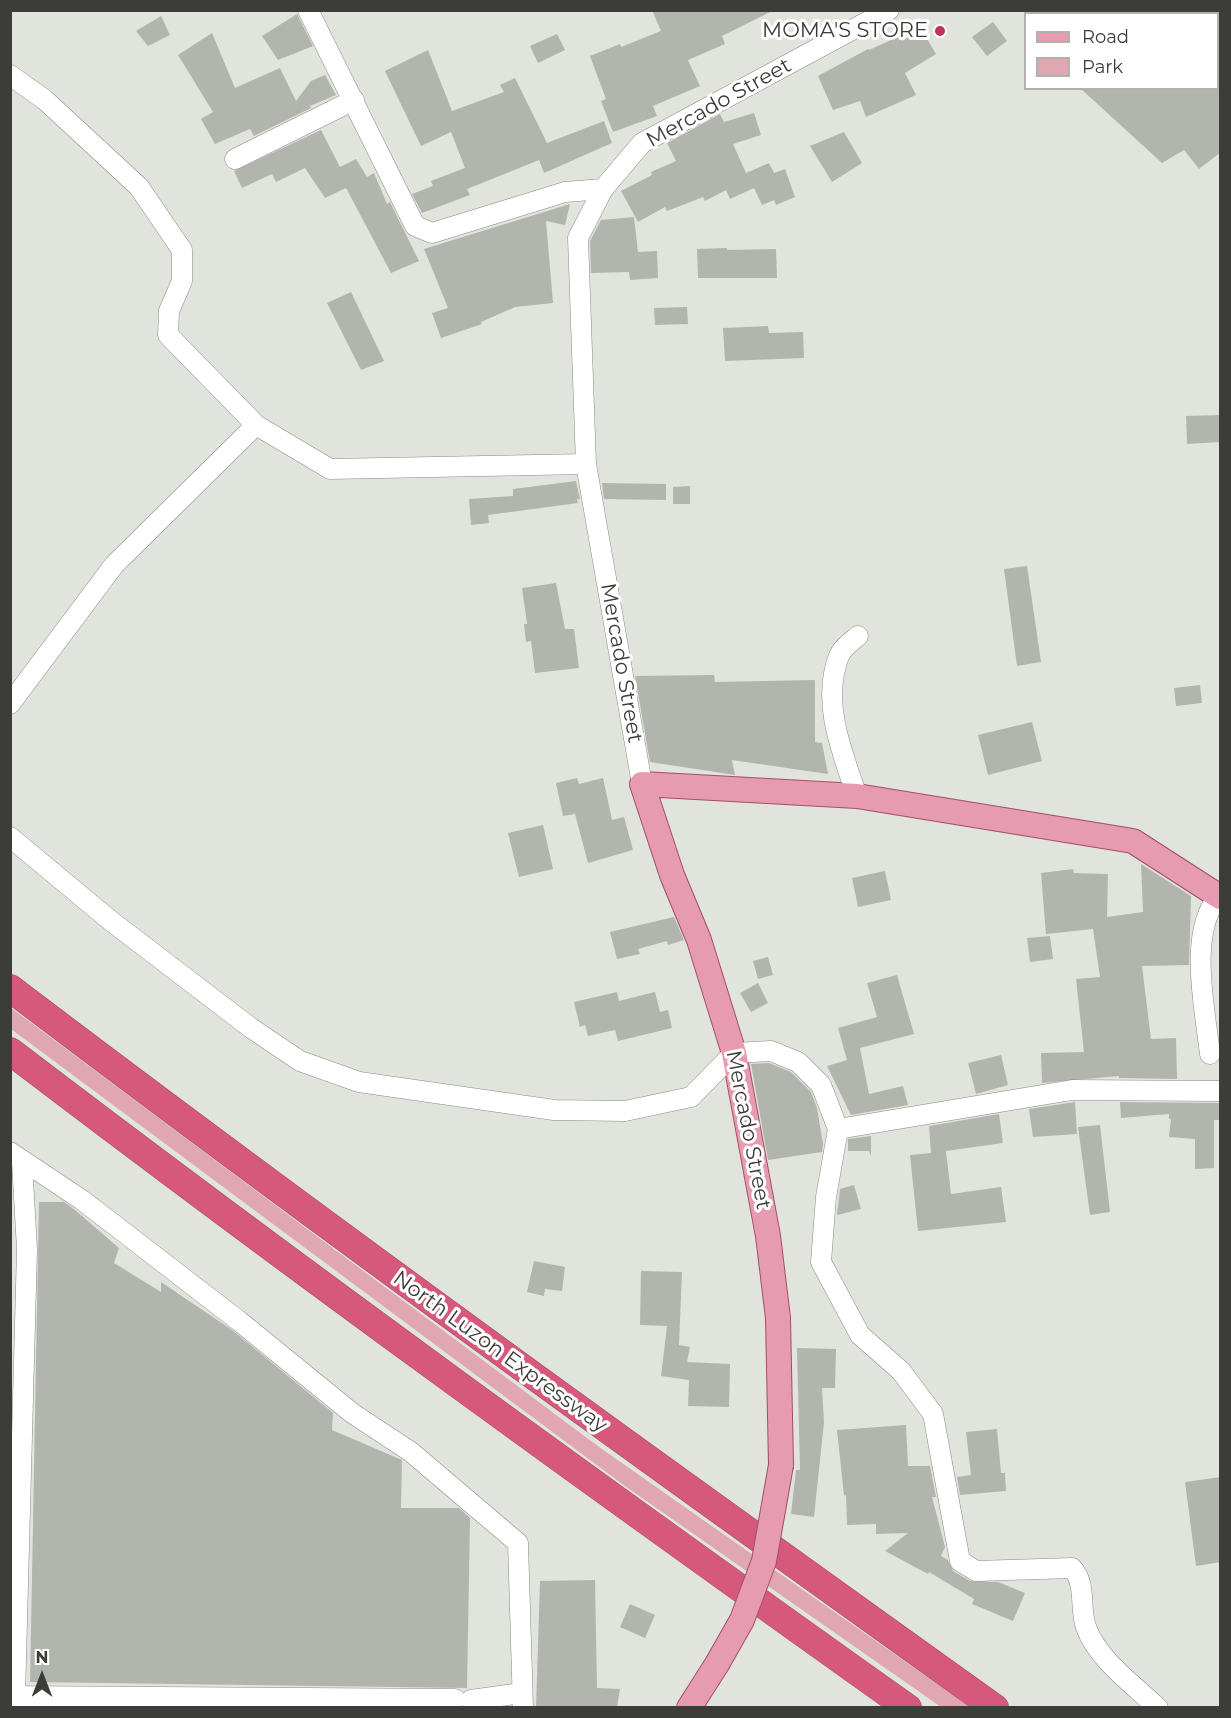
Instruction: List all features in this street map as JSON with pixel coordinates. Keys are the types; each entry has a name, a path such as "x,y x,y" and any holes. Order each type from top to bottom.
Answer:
{"highway":[{"name":"North Luzon Expressway","path":"10,988 210,1140 630,1446 995,1707"},
{"path":"10,1051 185,1184 549,1451 908,1707"}],"main road":[{"path":"642,784 857,796 1133,841 1220,896"},
{"name":"Mercado Street","path":"642,784 672,875 699,940 734,1053 768,1236 778,1318 781,1465 764,1561 742,1620 689,1707"}],"street":[{"path":"308,10 415,226 432,233 565,192 603,189"},
{"name":"Mercado Street","path":"642,784 586,464 578,238 603,189 642,143 889,10"},
{"path":"10,75 45,100 139,187 182,250 182,281 169,311 168,335 256,425 330,469 586,464"},
{"path":"235,159 354,100"},
{"path":"10,704 114,565 256,425"},
{"path":"857,796 838,739 831,697 839,654 858,636"},
{"path":"10,837 111,921 251,1028 300,1061 359,1082 554,1110 625,1111 691,1097 734,1053 771,1051 798,1062 821,1085 838,1130 826,1197 821,1262 860,1335 901,1371 933,1414 960,1561 976,1571 1072,1568 1079,1576 1086,1627 1091,1636 1103,1655 1158,1707"},
{"path":"1209,1054 1201,960 1205,922 1220,896"},
{"path":"838,1130 1072,1090 1221,1091"},
{"path":"16,1157 82,1200 239,1320 352,1413 411,1452 518,1543 522,1700 13,1696 27,1249 16,1157"}],"green space":[{"path":"10,1007 599,1447 970,1707 941,1707 625,1486 11,1029"}],"building":[{"path":"652,10 774,10 722,36 725,44 688,60 700,86 653,106 657,116 613,132 601,101 606,99 590,56 620,44 621,47 661,31"},
{"path":"297,14 313,46 278,60 262,36"},
{"path":"161,16 170,35 148,46 136,31"},
{"path":"993,22 1007,41 987,56 972,37"},
{"path":"921,29 936,54 905,73 916,95 866,117 860,101 833,110 818,76 868,49 900,36 902,41"},
{"path":"212,33 235,88 280,68 296,101 311,81 325,75 336,95 254,136 250,129 215,144 201,119 213,112 178,55"},
{"path":"557,34 565,50 538,63 530,46"},
{"path":"428,50 452,111 504,92 500,85 515,78 547,143 604,121 612,143 544,173 539,160 467,189 470,195 422,213 412,194 433,186 431,181 465,168 451,132 421,146 385,71"},
{"path":"1221,88 1221,152 1199,169 1184,150 1162,163 1082,90 1219,90"},
{"path":"754,113 761,135 733,144 746,173 769,163 774,173 785,169 795,197 776,205 774,200 762,205 754,188 730,199 726,190 705,201 703,197 667,211 665,207 638,222 621,191 652,175 651,172 676,161 667,143 720,114 724,122"},
{"path":"321,130 340,167 356,159 367,177 374,173 387,204 390,202 419,261 391,273 346,188 325,198 305,168 276,182 272,174 242,188 234,171"},
{"path":"844,132 862,163 832,182 810,146"},
{"path":"570,204 565,225 546,221 553,303 515,307 481,322 482,324 441,338 432,313 448,308 424,249"},
{"path":"634,217 638,252 657,251 658,278 630,280 629,272 591,273 590,241 601,220"},
{"path":"727,248 727,250 776,249 777,278 698,278 697,249"},
{"path":"351,292 384,361 361,370 327,303"},
{"path":"687,307 688,324 655,325 654,308"},
{"path":"768,326 769,333 803,332 804,358 725,361 723,328"},
{"path":"1221,415 1221,442 1187,444 1186,416"},
{"path":"576,481 580,499 577,499 578,503 488,515 489,523 471,525 469,499 513,496 513,489"},
{"path":"602,483 666,484 666,500 604,499"},
{"path":"690,486 690,504 673,504 673,487"},
{"path":"1027,566 1041,662 1017,666 1004,569"},
{"path":"556,583 565,629 574,629 579,668 535,673 531,641 526,642 524,624 527,624 522,588"},
{"path":"714,675 715,682 815,680 815,742 822,743 828,774 732,760 735,775 650,762 635,676"},
{"path":"1200,685 1202,703 1176,706 1174,688"},
{"path":"1032,722 1042,761 988,775 978,735"},
{"path":"577,778 579,784 603,778 612,820 624,817 633,850 588,863 575,814 563,816 556,783"},
{"path":"543,825 553,869 519,877 508,833"},
{"path":"1141,864 1191,896 1189,965 1142,966 1151,1039 1176,1038 1177,1079 1119,1078 1119,1076 1042,1083 1041,1053 1084,1052 1076,979 1100,977 1093,929 1046,934 1041,873 1073,869 1074,873 1108,874 1107,917 1143,912"},
{"path":"885,871 891,900 858,907 852,878"},
{"path":"674,917 684,940 668,945 667,941 638,949 640,954 617,959 610,932"},
{"path":"1050,936 1053,959 1030,962 1027,938"},
{"path":"768,957 773,975 758,979 753,961"},
{"path":"897,975 914,1034 860,1048 869,1094 903,1086 908,1105 851,1115 827,1066 847,1060 838,1028 877,1017 867,983"},
{"path":"758,983 768,1003 751,1012 740,993"},
{"path":"617,992 619,1001 655,992 660,1012 668,1010 672,1028 618,1041 615,1030 588,1036 585,1025 580,1027 574,1002"},
{"path":"1001,1055 1008,1085 976,1094 968,1063"},
{"path":"769,1063 791,1072 811,1092 817,1108 823,1144 822,1152 768,1160 751,1064"},
{"path":"1075,1102 1077,1134 1033,1137 1029,1109"},
{"path":"1120,1102 1221,1103 1221,1120 1214,1120 1214,1168 1195,1169 1195,1139 1169,1137 1171,1119 1169,1119 1169,1114 1121,1118"},
{"path":"999,1114 1003,1143 946,1151 951,1194 1001,1187 1006,1222 918,1231 910,1155 931,1153 929,1126"},
{"path":"1100,1125 1110,1212 1090,1215 1078,1127"},
{"path":"871,1136 871,1156 869,1151 848,1151 848,1139"},
{"path":"854,1185 861,1209 837,1215 840,1189"},
{"path":"39,1202 64,1202 119,1248 114,1263 161,1292 161,1282 232,1330 333,1413 332,1430 402,1460 401,1508 459,1508 470,1518 467,1688 30,1682"},
{"path":"534,1261 565,1267 562,1291 545,1289 544,1296 527,1292"},
{"path":"641,1271 682,1272 679,1345 690,1347 687,1362 730,1364 729,1407 688,1406 689,1380 661,1376 667,1326 640,1325"},
{"path":"797,1348 836,1349 835,1388 822,1388 824,1422 814,1517 791,1514 796,1470 800,1470"},
{"path":"906,1425 908,1466 930,1466 936,1497 932,1497 945,1547 941,1556 948,1560 953,1571 970,1581 998,1582 1025,1593 1013,1621 972,1604 974,1599 929,1572 928,1574 885,1551 908,1533 876,1534 876,1524 847,1525 846,1495 844,1496 837,1430"},
{"path":"997,1429 1001,1473 1005,1473 1006,1491 960,1495 957,1477 971,1475 966,1432"},
{"path":"1221,1477 1221,1562 1196,1566 1185,1482"},
{"path":"595,1580 597,1688 620,1689 617,1707 536,1707 540,1581"},
{"path":"630,1604 655,1615 645,1638 620,1627"}],"place":[{"name":"MOMA'S STORE","path":"940,31"}]}
